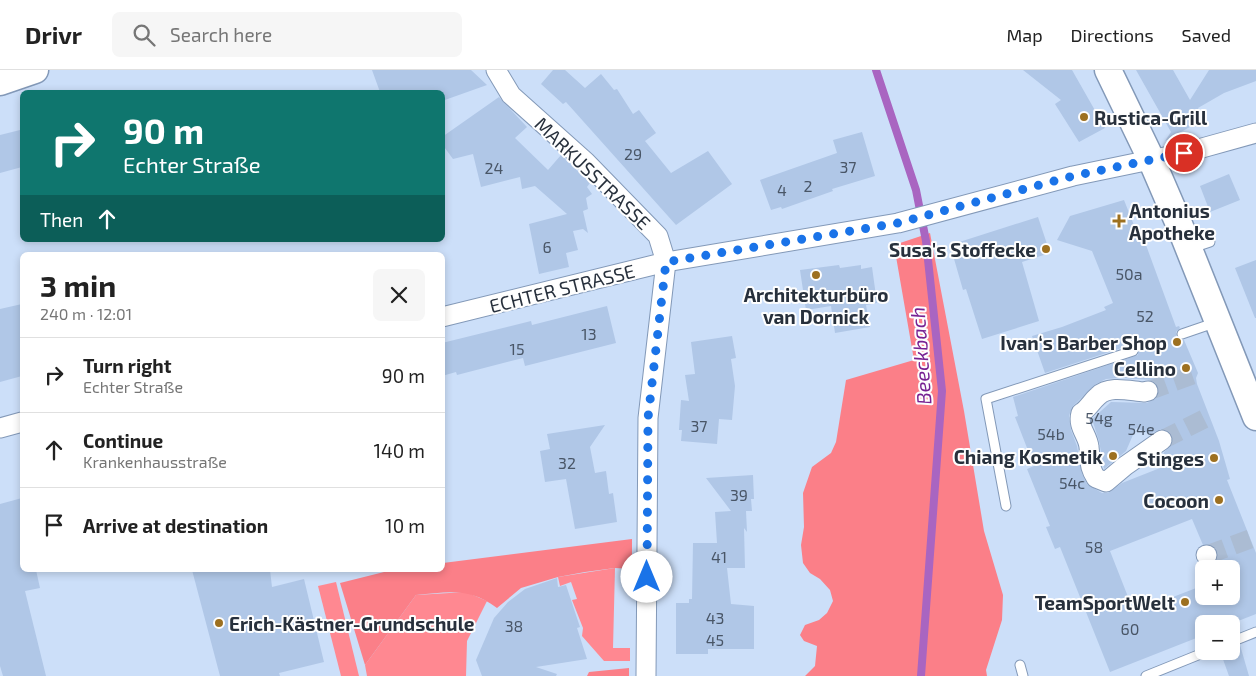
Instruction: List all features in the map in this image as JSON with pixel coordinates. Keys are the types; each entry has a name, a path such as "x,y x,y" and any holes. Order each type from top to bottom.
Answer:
{"street":[{"path":"0,82 35,70"},
{"name":"MARKUSSTRASSE","path":"496,70 511,95 586,162 658,236 666,262 648,418 646,676"},
{"path":"1108,70 1151,159 1200,245 1219,321 1254,408"},
{"name":"ECHTER STRASSE","path":"445,316 666,262 910,220 1073,176 1184,153 1256,133"},
{"path":"1148,391 1110,389 1098,395 1088,409 1081,414 1079,421 1089,447 1089,466 1096,478 1106,482 1162,440"},
{"path":"0,428 20,423"}],"lane":[{"path":"1182,334 1219,321"},
{"path":"1006,506 986,399 1133,351"},
{"path":"1240,638 1256,632"},
{"path":"1146,676 1195,656"},
{"path":"1020,665 1023,676"}],"shaded area":[{"path":"930,233 964,411 984,531 1003,595 1002,620 986,670 987,676 805,676 815,666 817,646 804,641 800,635 805,625 819,620 827,613 833,601 830,590 820,579 810,573 803,563 801,545 804,527 803,493 812,467 831,453 836,442 846,380 914,360 894,245"},
{"path":"632,539 632,569 615,568 558,577 521,588 497,608 487,601 468,594 449,592 416,595 365,665 340,583 384,572 445,572 445,563"},
{"path":"615,568 613,648 630,648 630,661 604,661 582,636 583,628 572,600 577,599 571,582 560,586 558,577"},
{"path":"336,582 359,676 341,676 318,586"},
{"path":"466,592 487,601 467,641 466,676 367,676 365,665 416,595"},
{"path":"629,668 629,676 587,676 589,672"}],"building":[{"path":"372,70 471,70 487,85 445,100 445,90 379,90"},
{"path":"553,70 565,70 585,88 601,74 614,90 617,89 633,114 639,110 656,133 645,141 671,173 708,151 732,184 676,225 566,102 563,104 541,84"},
{"path":"1023,70 1072,70 1105,128 1079,142 1055,104 1061,100"},
{"path":"1136,70 1173,70 1190,100 1209,70 1256,70 1256,81 1224,93 1198,108 1204,119 1165,141 1171,132"},
{"path":"499,97 527,127 515,138 548,170 561,155 590,183 587,187 592,194 586,198 588,209 583,211 588,233 583,229 573,231 578,250 566,253 569,267 539,274 529,224 567,214 535,186 522,189 520,177 481,187 473,154 453,159 445,148 445,135"},
{"path":"20,130 20,168 0,173 0,135"},
{"path":"862,132 875,176 832,189 833,191 782,209 781,207 771,210 760,180 837,153 833,140"},
{"path":"1229,174 1240,200 1210,212 1200,186"},
{"path":"1124,200 1141,243 1146,245 1176,327 1179,326 1180,328 1176,332 1176,336 1180,340 1184,340 1198,373 1196,378 1197,384 1219,441 1230,479 1227,480 1256,553 1256,614 1240,620 1240,615 1195,615 1195,639 1110,672 1060,547 1055,549 1046,527 1050,526 1027,469 1034,466 1015,417 1018,416 1013,397 1138,355 1137,347 1131,345 1045,373 1032,336 1106,310 1104,307 1113,303 1092,251 1057,240 1070,216","holes":["1106,379 1152,380 1159,388 1159,394 1155,399 1147,403 1111,402 1092,419 1099,441 1104,469 1126,451 1136,428 1150,434 1161,429 1166,430 1171,434 1173,439 1172,445 1164,452 1160,468 1122,483 1108,493 1102,493 1087,484 1082,474 1077,446 1071,430 1069,416 1072,407 1096,384","1192,519 1203,545 1212,545 1217,550 1216,560 1240,560 1240,605 1195,605 1195,588 1134,612 1110,551"]},
{"path":"1038,217 1050,253 1022,262 1039,321 982,339 966,289 963,290 950,245"},
{"path":"1256,260 1256,318 1255,318 1235,268"},
{"path":"839,265 840,268 861,265 861,269 872,267 877,303 866,305 870,327 835,333 831,306 806,310 800,270"},
{"path":"20,304 20,377 0,382 0,309"},
{"path":"607,306 616,343 525,366 523,358 457,375 456,372 445,375 445,342 531,321 532,325"},
{"path":"732,336 736,358 731,359 735,386 732,420 719,419 717,444 681,441 682,430 679,430 681,400 689,401 685,375 695,374 691,342"},
{"path":"605,425 590,447 595,473 606,471 609,494 613,493 617,522 575,529 566,479 545,482 540,451 550,449 547,434"},
{"path":"753,475 754,499 751,499 752,511 746,511 747,532 744,528 745,568 727,568 731,604 754,606 754,649 708,649 708,654 676,654 676,603 689,603 689,599 692,599 693,543 717,543 715,512 731,511 706,478"},
{"path":"20,499 20,572 36,572 40,588 25,591 46,676 3,676 0,666 0,504"},
{"path":"193,572 270,572 272,587 304,579 324,662 279,673 280,676 220,676"},
{"path":"557,578 558,587 566,585 580,627 577,628 587,659 536,667 557,674 556,676 482,676 476,660 494,618 508,602 525,589"},
{"path":"1240,645 1249,676 1229,676 1223,660 1240,660"}],"waterway":[{"name":"Beeckbach","path":"876,70 916,190 926,241 942,391 921,676"}],"tunnel":[{"path":"1148,391 1198,373"},
{"path":"1162,440 1210,416"},
{"path":"1207,555 1250,539"}],"place":[{"name":"Rustica-Grill","path":"1084,117"},
{"name":"Antonius Apotheke","path":"1119,221"},
{"name":"Susa's Stoffecke","path":"1046,249"},
{"name":"Architekturbüro van Dornick","path":"816,275"},
{"name":"Ivan‘s Barber Shop","path":"1177,342"},
{"name":"Cellino","path":"1186,368"},
{"name":"Chiang Kosmetik","path":"1113,456"},
{"name":"Stinges","path":"1214,458"},
{"name":"Cocoon","path":"1219,500"},
{"name":"TeamSportWelt","path":"1185,602"},
{"name":"Erich-Kästner-Grundschule","path":"219,623"}],"route":[{"path":"647,577 648,418 666,262 898,223 1073,176 1184,153"}]}
